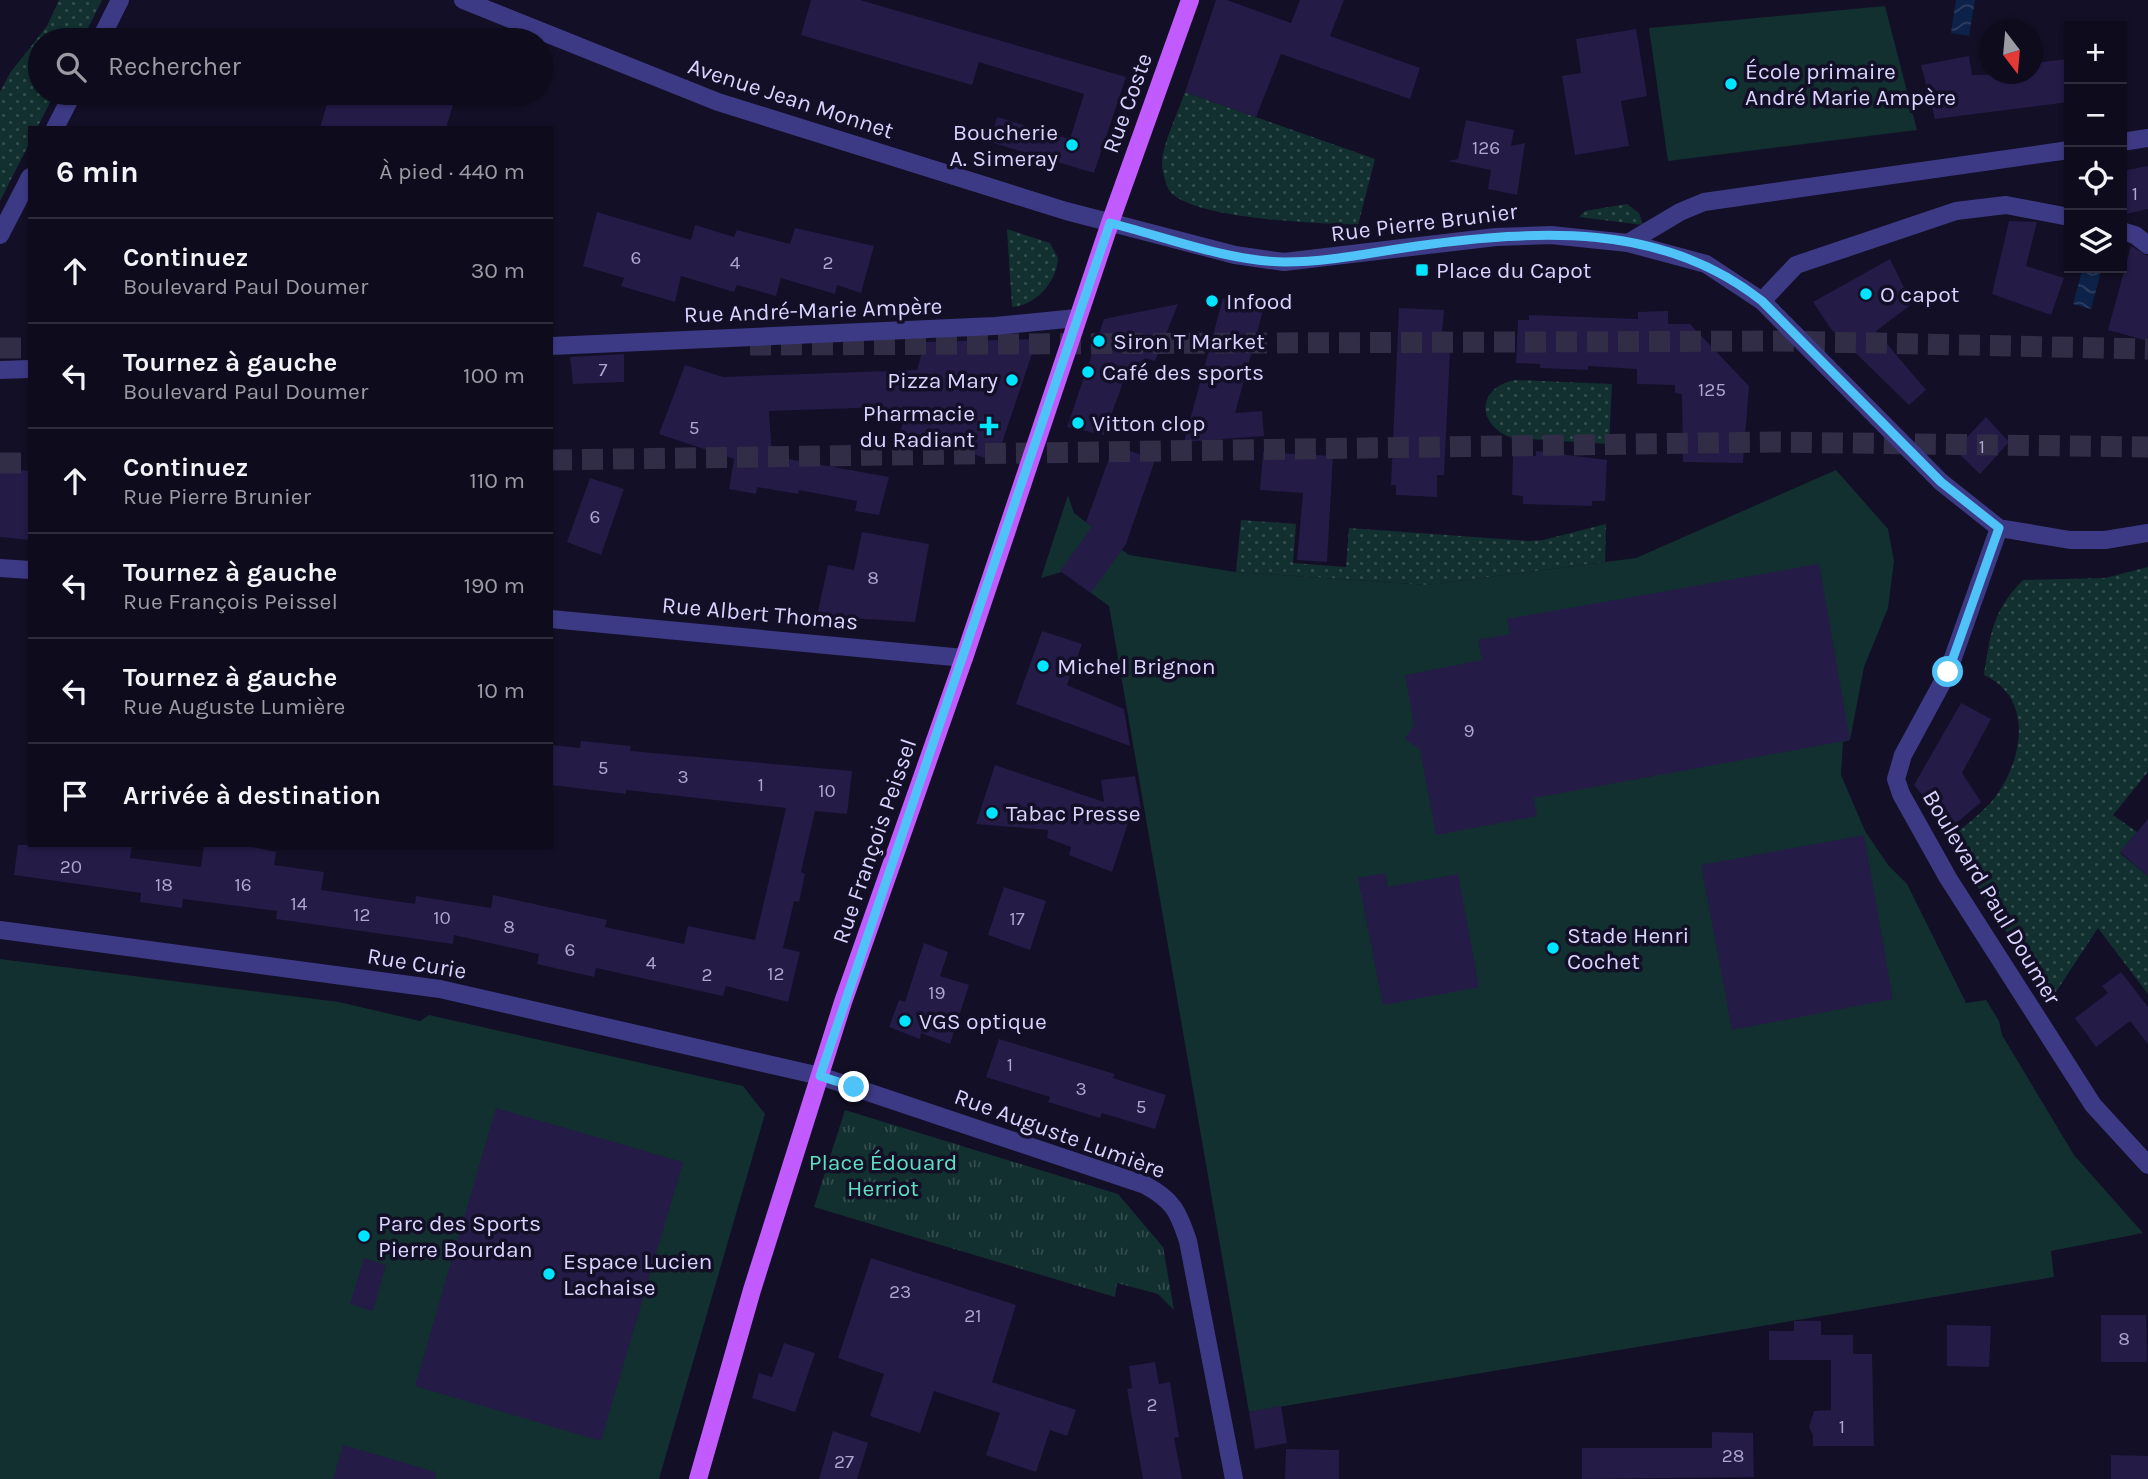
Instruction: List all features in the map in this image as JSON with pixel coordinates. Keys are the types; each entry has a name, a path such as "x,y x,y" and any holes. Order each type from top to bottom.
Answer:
{"main road":[{"name":"Rue Coste","path":"1110,223 1190,0"},
{"name":"Rue François Peissel","path":"698,1479 752,1290 820,1076 1110,223"}],"street":[{"path":"106,28 120,0"},
{"name":"Avenue Jean Monnet","path":"463,0 533,28"},
{"name":"Avenue Jean Monnet","path":"553,36 718,102 1110,223"},
{"path":"56,126 67,105"},
{"path":"2127,141 2148,138"},
{"path":"1628,243 1704,202 2064,151"},
{"path":"0,235 28,181"},
{"path":"1762,301 1796,265 1956,211 2006,205 2064,216"},
{"name":"Rue Pierre Brunier","path":"1110,223 1235,255 1284,262 1508,236 1569,235 1628,243"},
{"path":"2127,233 2148,245"},
{"path":"1628,243 1706,264 1762,301 1941,482 1999,528 2070,540 2105,540 2148,533"},
{"name":"Rue André-Marie Ampère","path":"553,345 995,326 1077,318"},
{"path":"0,370 28,369"},
{"name":"Boulevard Paul Doumer","path":"1999,528 1948,672 1903,755 1896,779 1901,794 1948,878 2093,1105 2148,1165"},
{"path":"0,568 28,570"},
{"name":"Rue Albert Thomas","path":"553,619 964,658"},
{"name":"Rue Curie","path":"0,930 440,989 820,1076"},
{"name":"Rue Auguste Lumière","path":"820,1076 1145,1185 1165,1196 1179,1214 1188,1241 1234,1479"}],"green space":[{"path":"59,0 102,0 88,28 45,28"},
{"path":"1885,6 1917,130 1668,161 1649,28"},
{"path":"28,50 28,105 49,105 38,126 28,126 28,146 0,201 0,92 10,73"},
{"path":"1185,92 1375,159 1358,225 1228,214 1181,200 1169,190 1162,164 1168,138"},
{"path":"1627,204 1639,213 1643,225 1579,217 1585,211"},
{"path":"1007,229 1050,243 1058,258 1054,276 1049,284 1036,297 1021,306 1012,307"},
{"path":"1515,380 1612,384 1609,444 1512,438 1500,432 1487,416 1487,398 1502,384"},
{"name":"Stade Henri Cochet","path":"1836,470 1888,529 1894,561 1888,608 1864,667 1850,740 1843,742 1841,775 1865,831 1888,865 1907,884 1966,1003 1986,1000 1999,1021 2002,1035 2074,1155 2143,1233 2051,1251 2054,1277 1249,1412 1109,606 1062,572 1041,578 1068,495 1074,513 1129,555 1236,572 1427,585 1636,558"},
{"path":"1241,520 1296,524 1293,563 1346,567 1349,528 1529,541 1606,524 1605,562 1427,585 1236,572"},
{"path":"2148,567 2148,772 2113,815 2137,832 2120,853 2148,876 2148,994 2098,928 2050,1001 1948,840 1996,796 2013,765 2017,748 2019,730 2011,698 2000,685 1984,675 1991,635 1999,612 2023,580 2105,578"},
{"name":"Parc des Sports Pierre Bourdan","path":"0,959 339,1002 420,1021 429,1015 743,1086 765,1114 659,1479 0,1479"},
{"name":"Place Édouard Herriot","path":"845,1110 1118,1194 1163,1247 1174,1310 1158,1294 1117,1283 1115,1297 814,1207"}],"water":[{"path":"1956,0 1975,0 1969,36 1951,33"},
{"path":"2082,273 2101,273 2091,309 2073,304"}],"building":[{"path":"811,0 860,0 1126,77 1094,173 990,142 997,117 1070,139 1084,94 979,62 972,85 801,35"},
{"path":"1216,0 1227,0 1291,23 1300,0 1344,0 1330,36 1420,68 1410,99 1281,54 1256,117 1185,92"},
{"path":"1636,29 1647,96 1621,101 1629,146 1575,155 1562,76 1581,73 1576,39"},
{"path":"1969,56 1972,75 1980,75 1980,84 2043,84 2043,62 2064,60 2064,103 1935,119 1921,65"},
{"path":"327,105 453,105 447,126 321,126"},
{"path":"1466,120 1514,130 1511,146 1525,143 1517,195 1488,189 1491,170 1448,161 1458,159"},
{"path":"2148,166 2148,209 2127,214 2127,170"},
{"path":"597,212 691,240 695,225 734,237 737,230 790,244 795,228 874,246 861,293 837,285 835,294 781,278 776,296 737,285 734,292 681,276 675,302 621,286 624,278 583,266"},
{"path":"2009,221 2037,222 2026,266 2064,278 2051,315 1992,294"},
{"path":"2131,246 2148,256 2148,341 2108,330 2124,273 2127,273"},
{"path":"1890,259 1912,304 1876,331 1926,390 1909,405 1831,329 1813,302"},
{"path":"1223,298 1264,307 1235,413 1262,411 1264,436 1184,442"},
{"path":"1178,304 1155,361 1145,358 1137,382 1125,377 1104,435 1067,427 1104,319"},
{"path":"1399,308 1444,310 1442,331 1451,332 1444,475 1437,475 1437,497 1396,495 1396,485 1391,485"},
{"path":"1668,311 1668,324 1690,324 1749,386 1743,463 1683,462 1682,394 1675,393 1675,385 1637,384 1637,369 1588,366 1588,370 1540,368 1540,364 1516,363 1518,320 1529,320 1529,315 1638,319 1638,312"},
{"path":"1037,339 996,461 900,433 905,413 886,414 886,407 769,411 772,456 889,477 879,515 855,511 857,501 799,490 798,494 757,487 756,494 729,489 734,459 659,434 685,365 723,377 917,370 925,342"},
{"path":"624,354 624,382 573,384 570,357"},
{"path":"1986,417 2009,442 1980,474 1955,450"},
{"path":"1114,445 1155,460 1126,544 1091,593 1060,571 1092,527 1086,522"},
{"path":"1536,451 1607,460 1605,501 1592,501 1592,506 1523,504 1523,496 1512,495 1513,454 1536,456"},
{"path":"1263,452 1333,456 1327,562 1297,560 1303,493 1260,490"},
{"path":"0,468 28,471 28,540 0,537"},
{"path":"590,478 624,489 601,555 567,542"},
{"path":"862,532 929,544 915,622 817,616 828,565 854,570"},
{"path":"1819,564 1850,740 1534,798 1537,816 1436,835 1420,750 1405,739 1414,725 1405,675 1482,660 1478,640 1510,634 1507,619"},
{"path":"1042,631 1082,644 1067,685 1124,709 1130,746 1016,704"},
{"path":"1961,703 1991,719 1962,773 1981,802 1945,833 1929,803 1914,785"},
{"path":"581,741 631,746 630,751 852,771 847,814 815,811 801,872 805,874 799,902 794,901 783,948 800,952 788,1002 726,986 723,996 596,968 594,977 537,964 539,954 454,935 453,944 276,919 277,911 183,899 182,908 140,902 141,893 14,875 18,845 132,847 130,858 201,867 204,847 252,847 276,852 274,865 324,872 321,890 415,904 416,896 491,908 493,895 607,920 605,927 684,944 688,926 755,940 786,808 626,790 626,794 553,785 553,745 580,748"},
{"path":"995,765 1104,802 1101,780 1135,776 1142,815 1132,811 1112,872 1069,855 1071,847 1047,838 1048,830 976,824"},
{"path":"2148,819 2148,876 2120,852"},
{"path":"1864,835 1893,999 1732,1030 1701,865"},
{"path":"1385,873 1388,887 1458,874 1479,987 1383,1005 1358,878"},
{"path":"1004,887 1046,901 1030,950 988,935"},
{"path":"924,943 948,952 940,976 969,985 950,1044 921,1033 920,1039 889,1027 899,1000 905,1002"},
{"path":"2121,972 2148,1007 2148,1044 2130,1021 2096,1047 2075,1018 2108,993 2102,986"},
{"path":"999,1039 1115,1074 1113,1078 1166,1095 1155,1129 1102,1113 1100,1118 1048,1102 1050,1097 986,1077"},
{"name":"Espace Lucien Lachaise","path":"496,1108 683,1162 601,1441 415,1386"},
{"path":"364,1258 386,1265 373,1311 350,1304"},
{"path":"871,1258 1016,1305 992,1382 1076,1410 1067,1436 1050,1430 1036,1472 986,1455 1000,1413 934,1391 920,1433 870,1416 884,1374 838,1358"},
{"path":"2101,1315 2146,1315 2147,1362 2101,1362"},
{"path":"1794,1321 1821,1321 1821,1335 1853,1335 1853,1354 1872,1354 1874,1446 1813,1446 1813,1435 1809,1427 1814,1411 1831,1410 1831,1360 1769,1360 1769,1331 1794,1331"},
{"path":"1947,1325 1991,1326 1989,1367 1947,1366"},
{"path":"784,1343 815,1353 795,1412 752,1398 759,1373 772,1377"},
{"path":"1155,1362 1159,1384 1170,1382 1179,1437 1174,1438 1182,1479 1143,1479 1127,1389 1132,1388 1129,1366"},
{"path":"1281,1406 1287,1443 1255,1449 1249,1412"},
{"path":"833,1431 868,1443 857,1479 819,1479"},
{"path":"1712,1432 1753,1433 1754,1477 1582,1479 1582,1448 1712,1448"},
{"path":"343,1445 436,1472 435,1479 333,1479"},
{"path":"1286,1449 1339,1450 1339,1479 1285,1479"},
{"path":"2111,1455 2148,1456 2148,1479 2111,1479"}],"tunnel":[{"path":"750,345 1781,341 2148,349"},
{"path":"0,348 28,348"},
{"path":"553,460 1773,442 2148,447"},
{"path":"0,463 28,463"}],"place":[{"name":"École primaire André Marie Ampère","path":"1731,84"},
{"name":"Boucherie A. Simeray","path":"1072,145"},
{"name":"Place du Capot","path":"1422,270"},
{"name":"O capot","path":"1866,294"},
{"name":"Infood","path":"1212,301"},
{"name":"Siron T Market","path":"1099,341"},
{"name":"Café des sports","path":"1088,372"},
{"name":"Pizza Mary","path":"1012,380"},
{"name":"Vitton clop","path":"1078,423"},
{"name":"Pharmacie du Radiant","path":"989,426"},
{"name":"Michel Brignon","path":"1043,666"},
{"name":"Tabac Presse","path":"992,813"},
{"name":"Stade Henri Cochet","path":"1553,948"},
{"name":"VGS optique","path":"905,1021"},
{"name":"Parc des Sports Pierre Bourdan","path":"364,1236"},
{"name":"Espace Lucien Lachaise","path":"549,1274"}],"route":[{"path":"854,1087 820,1076 1110,223 1235,255 1284,262 1496,237 1551,235 1587,236 1628,243 1706,264 1762,301 1941,482 1999,528 1948,672"}]}
